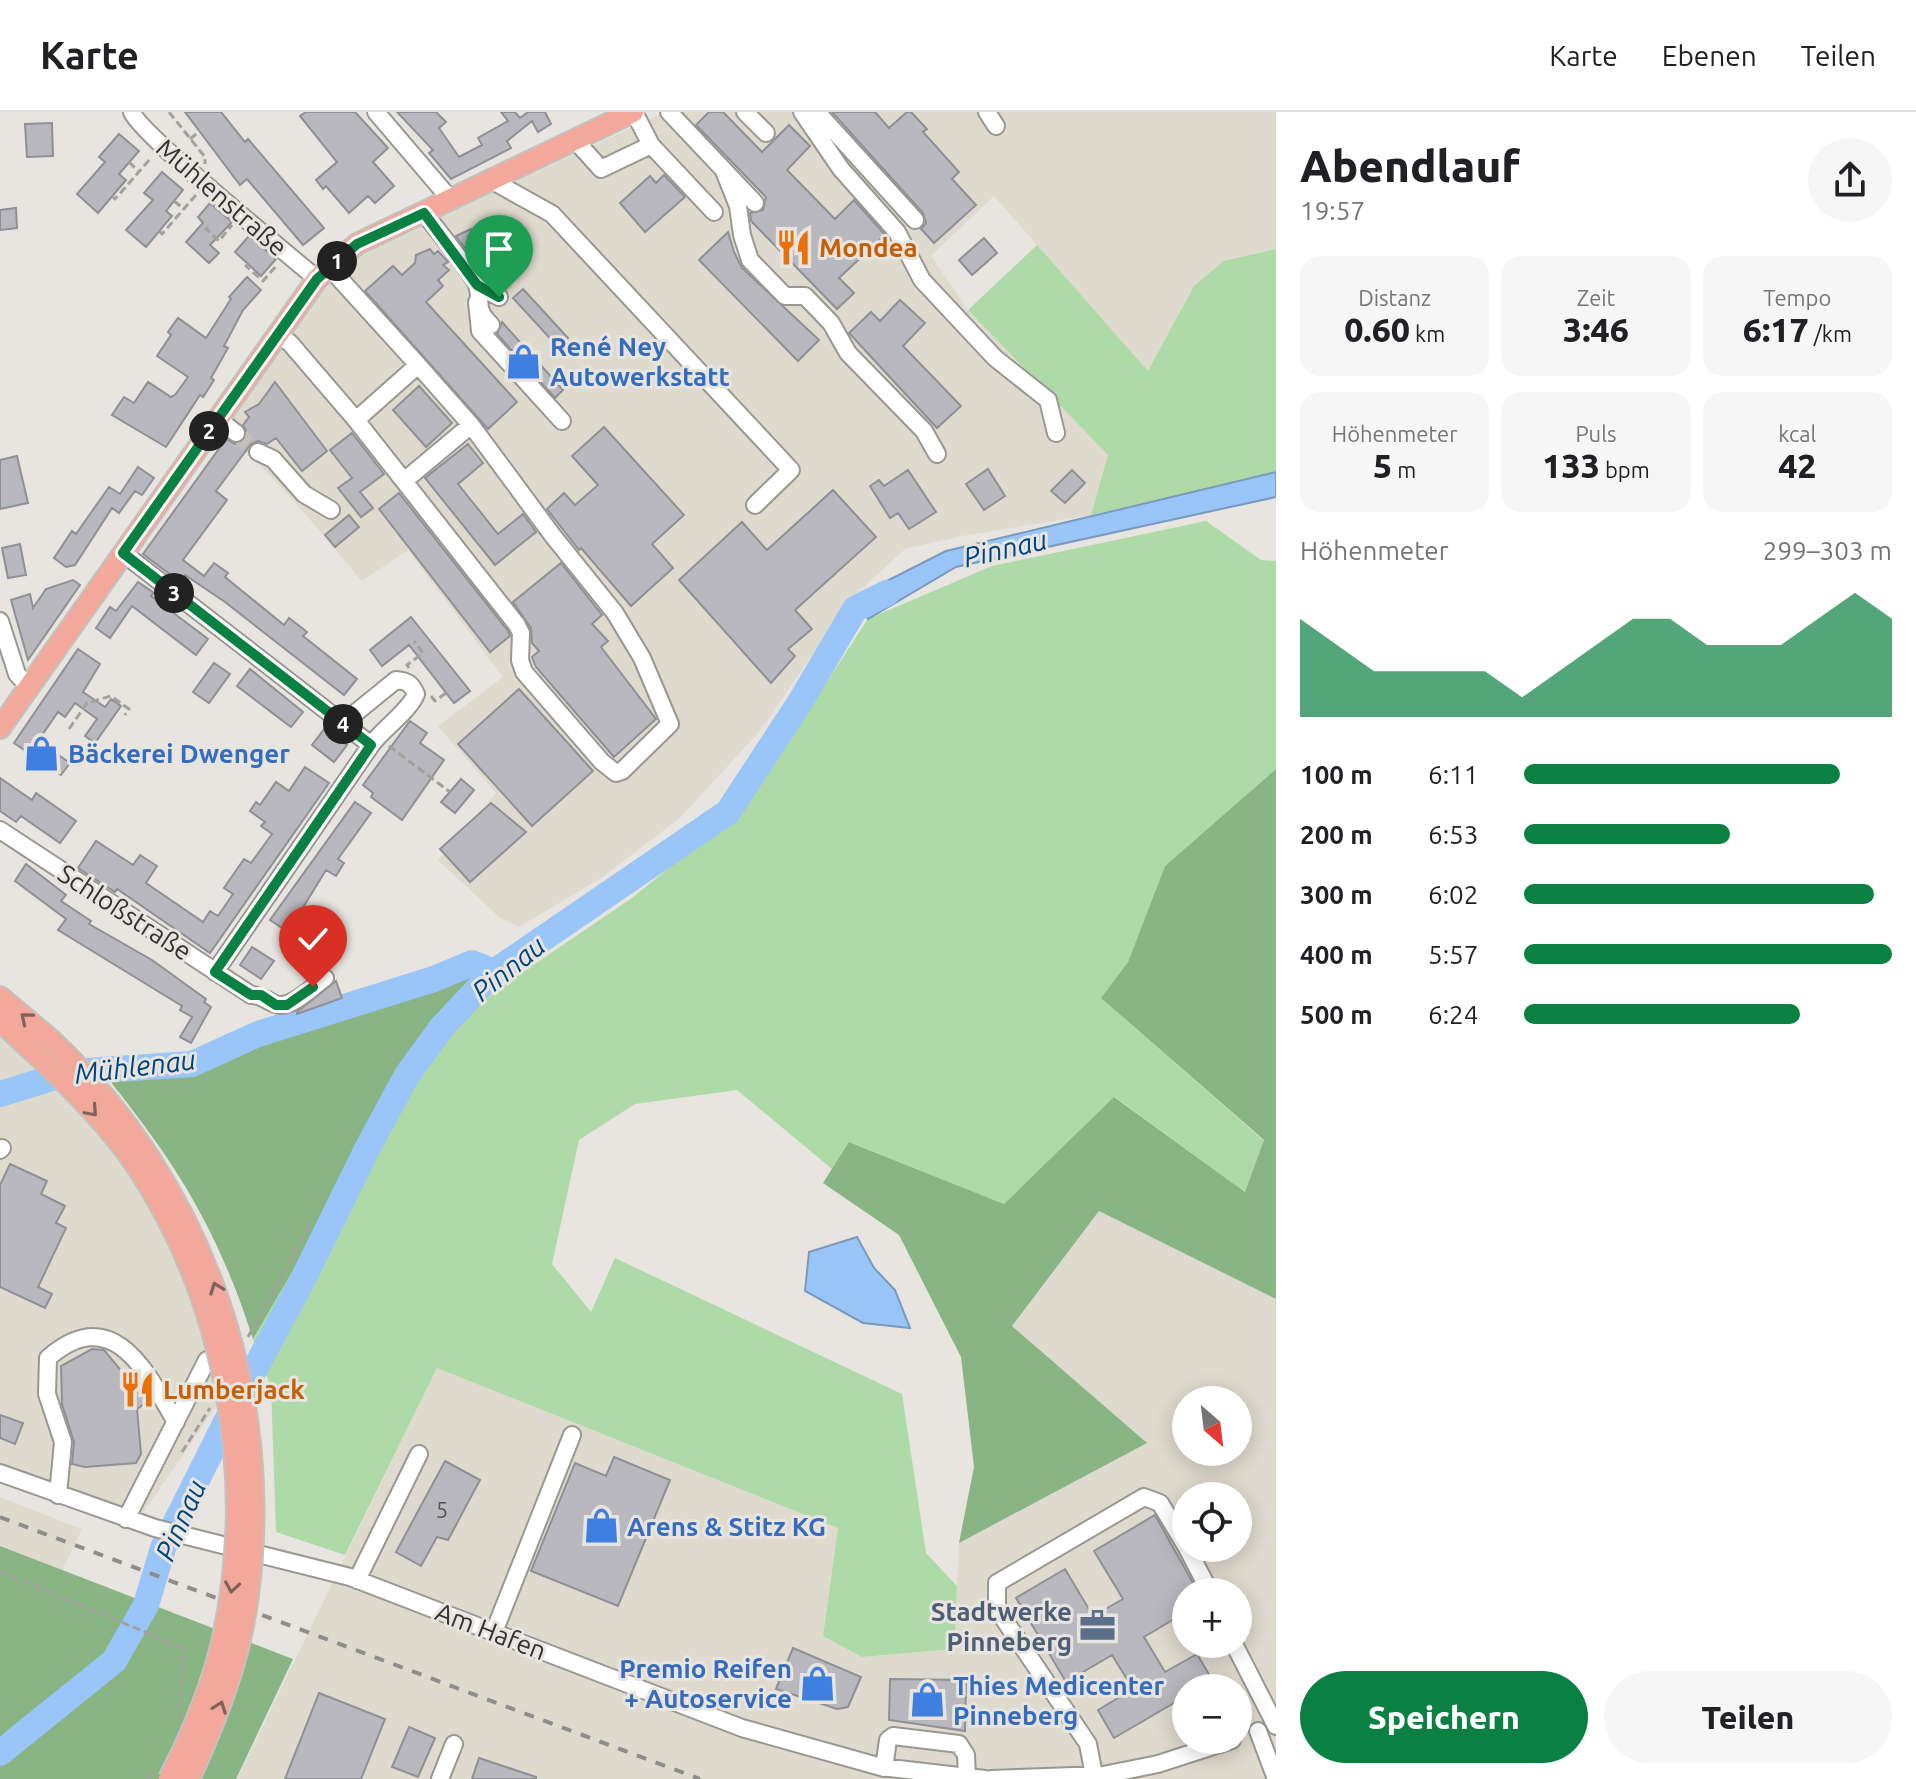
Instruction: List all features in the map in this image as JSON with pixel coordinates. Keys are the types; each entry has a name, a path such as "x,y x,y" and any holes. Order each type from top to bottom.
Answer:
{"main road":[{"path":"0,728 323,273 357,244 633,112"},
{"path":"0,997 137,1167 167,1219 202,1297 216,1339 236,1476 234,1579 223,1640 209,1686 162,1773"},
{"path":"0,1021 44,1048 112,1105 147,1152 179,1206 219,1294 239,1369 251,1466 253,1530 248,1596 228,1683 189,1779"}],"street":[{"name":"Mühlenstraße","path":"132,112 135,121 162,146 288,253 323,273 418,365 471,425 615,613 642,658 669,719 669,728 622,771 612,771 602,762 524,672 520,660 521,633 517,625 404,481"},
{"path":"376,112 451,200"},
{"path":"633,112 651,145 714,212"},
{"path":"669,112 755,203"},
{"path":"745,112 766,133"},
{"path":"802,112 841,169 897,232 922,280 995,358 1048,400 1056,433"},
{"path":"817,112 915,220"},
{"path":"575,140 601,169 651,145"},
{"path":"724,171 738,206 750,260 785,296 805,296 831,323 848,353 924,431 937,454"},
{"path":"491,180 552,214 791,470 755,505"},
{"path":"424,213 477,293 483,317 491,325"},
{"path":"477,293 499,297"},
{"path":"477,293 480,331 562,421"},
{"path":"277,334 290,343 404,481 471,425"},
{"path":"356,420 418,365"},
{"path":"218,419 236,433"},
{"path":"258,452 273,459 304,494 331,510"},
{"path":"123,553 343,723 374,741"},
{"path":"0,621 17,674 29,687"},
{"path":"215,972 374,741 413,701 416,694 406,681 396,680 343,723"},
{"name":"Schloßstraße","path":"0,830 251,995 261,995 276,1005 287,1005 325,978"},
{"path":"58,1495 63,1442 47,1394 47,1377 48,1358 60,1347 97,1335 108,1338 146,1371 176,1422"},
{"path":"126,1519 207,1360"},
{"path":"494,1632 572,1435"},
{"path":"357,1580 419,1454"},
{"name":"Am Hafen","path":"0,1473 155,1528 357,1580 742,1728 884,1768 985,1779"},
{"path":"1094,1775 1088,1744 997,1609 997,1583 1144,1497 1160,1503 1172,1523"},
{"path":"1241,1658 1276,1726 1252,1733"},
{"path":"1258,1731 1276,1779"},
{"path":"884,1768 888,1740 893,1736 959,1744 966,1755 967,1777"},
{"path":"440,1779 454,1744"},
{"path":"991,1779 1094,1775 1158,1764 1189,1754"}],"path":[{"path":"159,231 162,234 206,183 205,157 169,112"},
{"path":"190,139 200,131"},
{"path":"112,196 115,199 162,146"},
{"path":"129,162 139,172"},
{"path":"174,201 184,209"},
{"path":"208,227 206,229 219,241 243,214"},
{"path":"248,264 246,266 263,281 288,253"},
{"path":"69,729 86,702 111,696 129,709 125,715"},
{"path":"374,741 450,792"},
{"path":"0,1571 183,1648 178,1722"},
{"path":"148,1779 162,1773"}],"shaded area":[{"path":"665,112 1276,112 1276,249 1256,255 1194,286 1148,372 994,196 931,256 968,310 1109,455 1091,515 962,536 905,549 851,599 759,732 680,818 601,878 519,927 500,918 438,860 496,793 438,726 503,677 408,550 362,581 293,500 249,454 221,432 311,304 347,266 376,247"},
{"path":"0,1036 62,1091 103,1135 138,1183 183,1266 223,1396 137,1522 0,1471"},
{"path":"1099,1211 1276,1299 1276,1779 237,1779 437,1368 838,1528 823,1636 862,1657 954,1649 959,1543 1147,1443 1012,1326"},
{"path":"0,1497 82,1529 62,1570 0,1546"}],"green space":[{"path":"1037,245 1148,371 1194,286 1224,261 1276,249 1276,472 1091,515 1108,455 968,310"},
{"path":"1206,521 1261,560 1276,561 1276,769 1165,866 1128,962 1101,998 1264,1141 1245,1192 1115,1097 1004,1204 850,1142 832,1169 737,1090 635,1104 579,1140 552,1264 591,1312 615,1258 902,1394 926,1553 957,1586 954,1649 862,1657 823,1636 838,1528 437,1368 345,1555 276,1532 271,1388 253,1339 407,1075 495,991 632,898 718,828 797,727 868,619 992,566"},
{"path":"1276,769 1276,1299 1099,1211 1012,1326 1147,1443 959,1543 974,1467 961,1357 899,1235 823,1183 849,1142 1004,1204 1114,1097 1245,1192 1264,1140 1101,998 1128,962 1165,866"},
{"path":"472,963 494,972 442,1027 407,1075 253,1339 224,1263 191,1197 151,1135 101,1070 192,1064 258,1034 434,979"},
{"path":"0,1546 293,1659 236,1779 0,1779"}],"water":[{"path":"1276,472 1276,497 956,567 868,619 851,599 946,551"},
{"path":"857,1237 874,1268 895,1290 910,1328 863,1323 805,1291 809,1252"}],"building":[{"path":"185,112 221,112 324,228 303,245 247,179 240,185"},
{"path":"306,112 355,112 388,148 373,162 394,186 375,203 368,196 349,213 326,186 323,189 316,180 337,162 300,116"},
{"path":"397,112 436,112 446,122 439,128 459,157 482,145 478,138 508,121 501,112 515,112 520,118 528,112 545,112 551,124 538,132 532,121 507,141 511,148 451,179 429,153 433,150"},
{"path":"709,112 723,112 762,152 789,125 810,146 787,170 835,219 854,200 885,235 839,278 854,293 837,309 751,221 750,213 763,210 766,197 696,125"},
{"path":"832,112 875,112 889,128 911,112 927,129 923,132 959,172 952,179 976,205 934,243 921,229 926,223 923,213"},
{"path":"52,123 53,156 27,157 25,124"},
{"path":"119,134 139,151 119,174 126,180 98,213 77,194 105,162 99,157"},
{"path":"162,172 183,190 166,211 172,216 146,247 126,230 153,200 144,193"},
{"path":"664,175 685,197 645,232 620,203 650,176 656,183"},
{"path":"210,203 232,222 210,245 219,253 209,263 186,242 203,223 198,217"},
{"path":"16,208 17,228 0,230 0,210"},
{"path":"471,229 473,232 477,230 482,240 468,252 456,236"},
{"path":"728,232 742,268 819,340 798,361 699,260"},
{"path":"249,236 276,259 261,276 235,252"},
{"path":"984,238 997,253 972,275 959,260"},
{"path":"430,249 434,254 438,251 448,262 443,265 449,270 438,280 443,286 426,302 517,402 488,429 365,291 393,266 402,275 415,263 416,255"},
{"path":"247,277 261,290 243,310 224,346 228,348 211,378 214,380 203,397 200,395 166,447 112,415 124,397 134,403 148,382 171,397 175,395 188,377 157,356 171,335 168,332 178,318 206,338 231,299 229,297"},
{"path":"523,289 568,338 558,347 513,298"},
{"path":"900,300 925,323 903,346 961,406 937,428 849,333 871,312 880,321"},
{"path":"502,322 563,390 555,398 497,334"},
{"path":"275,382 327,451 302,471 276,438 267,444 258,441 251,444 216,491 227,500 183,560 204,576 214,563 228,573 225,577 284,625 289,618 307,632 303,636 357,679 344,695 225,602 185,575 180,582 143,554 226,439 235,444 245,439 243,425 249,417 245,412 259,404"},
{"path":"419,386 452,423 426,447 393,410"},
{"path":"604,427 684,515 652,544 673,568 631,606 581,548 579,550 547,509 564,493 575,505 598,485 572,456"},
{"path":"352,433 384,474 360,492 373,508 361,517 338,488 352,478 330,450"},
{"path":"468,444 483,463 458,484 498,534 523,514 536,532 495,565 425,478"},
{"path":"17,456 28,503 0,509 0,460"},
{"path":"138,467 154,478 142,495 135,491 119,513 112,508 75,565 66,567 54,558 72,531 76,534 109,487 120,494"},
{"path":"988,469 1005,496 984,510 966,484"},
{"path":"908,470 936,512 909,529 898,513 890,518 870,486 879,480 884,486"},
{"path":"1072,470 1085,483 1065,503 1051,491"},
{"path":"833,490 876,537 795,610 812,629 788,649 795,656 771,683 679,580 742,522 767,550"},
{"path":"399,493 508,631 510,636 490,652 379,509"},
{"path":"349,515 359,527 335,547 325,535"},
{"path":"20,544 26,575 8,578 2,548"},
{"path":"561,563 602,615 592,624 608,641 601,647 656,719 614,757 536,667 532,657 539,651 532,643 531,628 513,602"},
{"path":"73,580 80,585 28,660 11,600 30,594 33,608 46,589"},
{"path":"138,582 154,593 151,596 208,639 196,655 132,606 110,638 96,628 110,607 116,611"},
{"path":"411,617 470,691 454,703 409,645 382,666 370,650"},
{"path":"78,649 100,664 83,692 105,707 111,699 121,706 95,743 85,736 97,719 75,703 65,717 58,712 38,741 70,763 61,775 14,743"},
{"path":"214,663 230,674 209,703 193,692"},
{"path":"250,669 303,712 291,727 237,686"},
{"path":"519,689 593,771 532,826 458,744"},
{"path":"410,721 427,733 420,743 444,760 402,820 371,797 373,793 363,785"},
{"path":"325,728 347,745 334,762 312,745"},
{"path":"305,767 329,783 210,953 117,889 115,892 78,868 96,841 133,865 140,855 157,866 146,883 203,922 210,911 218,916 233,894 224,888 244,859 251,863 272,834 261,826 265,822 250,811 256,802 260,805 276,782 289,791"},
{"path":"0,778 32,800 36,793 76,821 60,843 21,816 16,822 0,811"},
{"path":"461,779 474,790 455,813 441,802"},
{"path":"355,802 371,813 338,859 344,863 336,876 326,870 288,932 270,920"},
{"path":"491,803 526,832 470,882 440,849"},
{"path":"26,864 66,895 61,901 91,921 89,924 152,960 206,999 204,1002 211,1007 191,1043 180,1037 192,1017 180,1010 182,1006 58,930 66,919 15,881"},
{"path":"252,947 274,961 261,979 240,965"},
{"path":"336,981 342,998 297,1014 297,1012"},
{"path":"10,1164 47,1181 41,1194 65,1206 56,1223 66,1228 38,1287 52,1294 45,1308 0,1287 0,1185"},
{"path":"92,1349 104,1350 147,1402 137,1409 141,1454 136,1463 85,1467 72,1464 74,1442 62,1404 61,1366"},
{"path":"0,1415 23,1423 15,1444 0,1438"},
{"name":"Arens & Stitz KG","path":"614,1457 670,1480 618,1606 531,1571 575,1463 606,1476"},
{"path":"445,1461 480,1480 448,1540 437,1537 421,1566 396,1552"},
{"name":"Stadtwerke Pinneberg","path":"1155,1515 1172,1545 1172,1562 1181,1562 1190,1578 1172,1578 1172,1620 1144,1637 1165,1672 1190,1658 1199,1658 1209,1674 1172,1674 1172,1704 1114,1738 1098,1710 1133,1689 1112,1655 1066,1682 1016,1598 1065,1569 1093,1616 1123,1599 1094,1551"},
{"name":"Premio Reifen + Autoservice","path":"793,1648 861,1677 848,1707 837,1709 776,1689"},
{"name":"Thies Medicenter Pinneberg","path":"890,1679 966,1680 965,1731 889,1720"},
{"path":"319,1693 385,1719 361,1779 285,1779"},
{"path":"409,1727 435,1738 418,1777 392,1767"},
{"path":"479,1758 536,1777 536,1779 472,1779"}],"waterway":[{"name":"Pinnau","path":"0,1753 114,1661 146,1605 163,1548 369,1145 407,1075 442,1027 494,972 728,812 800,702 855,609 887,593"},
{"name":"Mühlenau","path":"0,1094 71,1072 192,1064 258,1034 434,979 472,963 494,972"}],"tunnel":[{"path":"236,433 258,452"}],"railway":[{"path":"0,1517 700,1779"}],"place":[{"name":"Mondea","path":"793,247"},
{"name":"René Ney Autowerkstatt","path":"524,361"},
{"name":"Bäckerei Dwenger","path":"42,753"},
{"name":"Lumberjack","path":"137,1389"},
{"name":"Arens & Stitz KG","path":"601,1526"},
{"name":"Stadtwerke Pinneberg","path":"1098,1626"},
{"name":"Premio Reifen + Autoservice","path":"818,1683"},
{"name":"Thies Medicenter Pinneberg","path":"927,1700"}],"route":[{"path":"313,987 287,1005 276,1005 261,995 251,995 215,972 371,745 123,553 317,279 357,244 424,213 477,285 499,297"}]}
